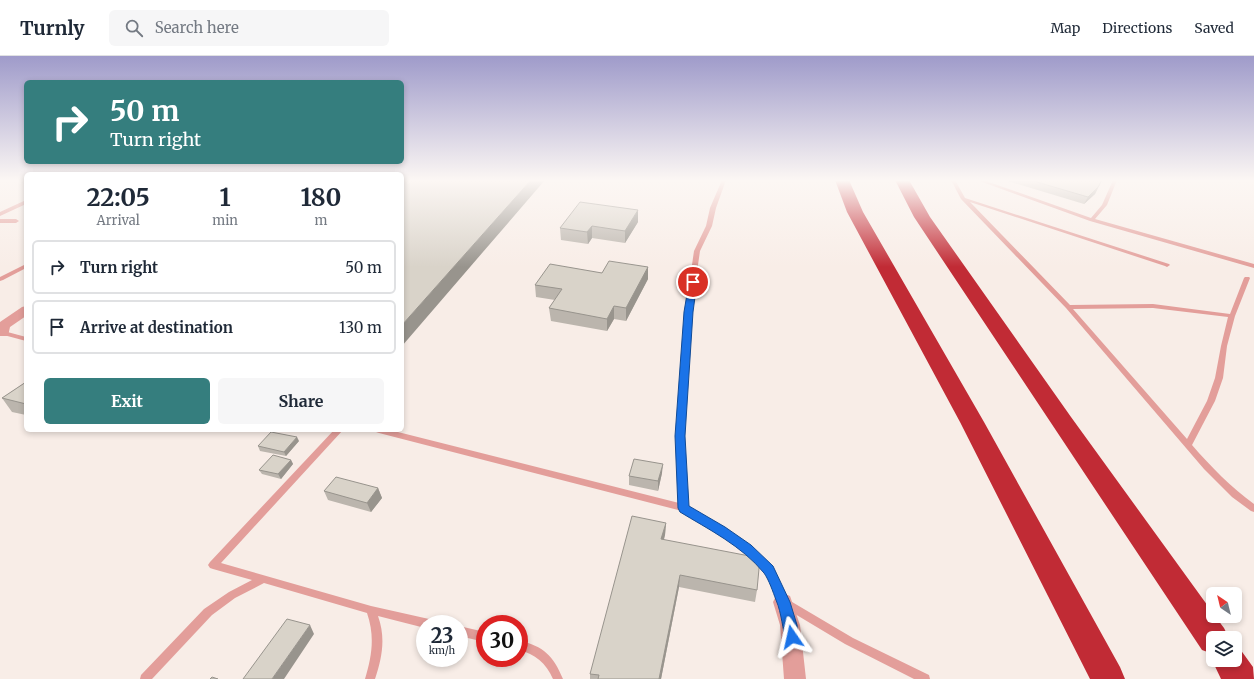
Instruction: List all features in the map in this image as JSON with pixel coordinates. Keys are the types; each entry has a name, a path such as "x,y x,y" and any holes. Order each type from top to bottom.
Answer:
{"highway":[{"path":"854,209 972,422 1108,679"},
{"path":"918,209 1057,416 1207,631"},
{"path":"1233,667 1241,679"}],"street":[{"path":"1,332 4,325 24,311"},
{"path":"783,602 790,625 796,679"}],"lane":[{"path":"0,214 11,209"},
{"path":"684,508 680,436 688,312 697,251 709,226 713,209"},
{"path":"974,209 1068,307 1188,446 1235,494 1254,508"},
{"path":"996,209 1167,266"},
{"path":"1061,209 1092,220 1254,266"},
{"path":"1092,220 1101,209"},
{"path":"0,221 16,221"},
{"path":"1,279 24,267"},
{"path":"1188,446 1211,401 1218,378 1232,316 1247,278"},
{"path":"1068,307 1153,306 1232,316"},
{"path":"1,332 24,338"},
{"path":"337,432 213,565 371,610 416,621"},
{"path":"387,432 684,508 721,531 746,549 769,570 783,602 849,641 924,679"},
{"path":"145,679 208,612 232,595 264,579"},
{"path":"370,679 378,650 379,639 377,623 371,610"},
{"path":"528,648 535,650 546,657 558,679"}],"building":[{"path":"404,209 505,209 404,323"},
{"path":"575,209 638,210 625,231 592,226 587,232 560,228"},
{"path":"609,261 648,267 626,308 614,306 607,319 549,308 562,289 535,285 550,264 602,273"},
{"path":"24,383 24,404 2,398"},
{"path":"271,432 297,437 284,452 258,446"},
{"path":"273,455 291,460 278,474 259,470"},
{"path":"634,459 663,464 658,481 629,476"},
{"path":"336,477 378,488 367,503 324,491"},
{"path":"632,516 666,523 661,539 760,558 757,590 680,575 659,679 598,679 599,675 590,674"},
{"path":"287,619 310,625 272,679 243,679"}],"route":[{"path":"693,282 688,312 680,436 684,508 721,531 746,549 769,570 783,602 792,637"}]}
